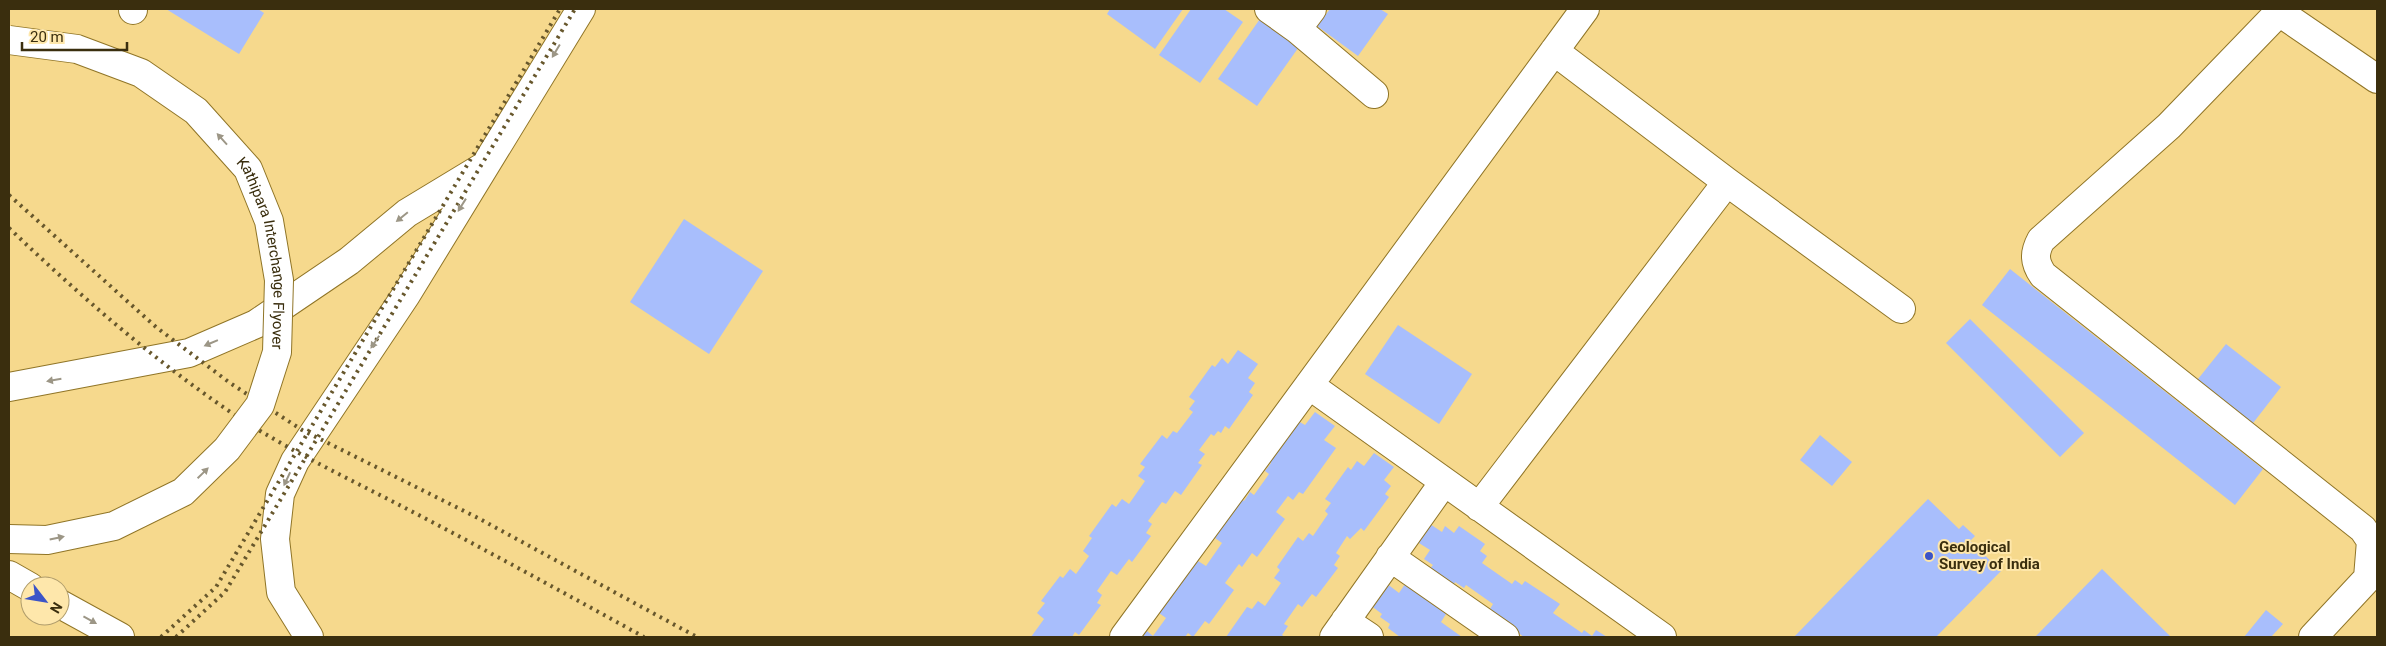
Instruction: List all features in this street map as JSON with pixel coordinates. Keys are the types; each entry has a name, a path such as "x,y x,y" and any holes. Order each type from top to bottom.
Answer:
{"street":[{"path":"309,637 282,592 275,539 280,494 295,461 406,294 488,164 581,9"},
{"path":"1269,9 1305,19 1374,94"},
{"path":"1124,637 1585,9"},
{"path":"2313,637 2368,578 2374,538 2042,275 2036,265 2035,251 2040,240 2169,126 2280,11 2377,79"},
{"name":"Kathipara Interchange Flyover","path":"9,40 77,49 142,73 196,111 248,169 269,222 280,280 277,352 260,405 227,449 183,492 114,526 48,540 9,539"},
{"path":"1554,51 1727,182 1901,309"},
{"path":"9,388 189,353 256,324 350,261 407,213 488,164"},
{"path":"1479,507 1727,182"},
{"path":"1308,385 1662,637"},
{"path":"1369,637 1339,629 1444,482"},
{"path":"1390,557 1505,637"},
{"path":"9,575 20,581"},
{"path":"70,610 120,637"}],"building":[{"path":"166,9 258,9 264,13 239,54"},
{"path":"1110,9 1183,9 1155,49 1107,14"},
{"path":"1191,9 1224,9 1243,22 1200,83 1159,55"},
{"path":"1330,9 1380,9 1388,14 1358,56 1317,26"},
{"path":"1262,16 1301,44 1257,106 1218,79"},
{"path":"684,219 763,271 709,354 630,302"},
{"path":"2010,269 2263,469 2235,505 1982,305"},
{"path":"1970,319 2084,433 2060,457 1946,343"},
{"path":"1398,325 1472,374 1439,424 1365,374"},
{"path":"2226,344 2281,387 2250,427 2194,384"},
{"path":"1238,350 1258,364 1248,378 1255,383 1249,392 1253,395 1229,429 1225,426 1221,433 1218,431 1214,436 1211,434 1199,450 1205,454 1198,463 1202,465 1181,495 1175,491 1166,504 1162,502 1148,521 1152,524 1146,533 1151,536 1132,562 1129,559 1117,575 1111,571 1097,591 1102,595 1097,603 1101,605 1079,635 1075,632 1072,637 1031,637 1044,619 1037,613 1045,603 1041,601 1060,576 1063,578 1070,569 1076,574 1089,556 1083,551 1092,538 1089,536 1112,504 1116,507 1122,499 1129,504 1145,481 1138,476 1145,467 1140,464 1162,435 1167,439 1173,431 1177,433 1193,412 1189,409 1195,401 1189,397 1212,365 1215,367 1222,358 1228,364"},
{"path":"1315,412 1335,426 1324,440 1336,448 1303,494 1299,492 1293,500 1288,496 1276,512 1285,519 1257,557 1252,553 1242,567 1239,564 1225,583 1234,590 1209,624 1205,621 1193,637 1188,633 1185,637 1142,637 1147,631 1153,636 1166,618 1159,613 1169,600 1165,598 1188,567 1192,569 1198,561 1206,566 1222,543 1215,538 1221,529 1217,526 1238,497 1244,501 1250,492 1254,495 1269,474 1265,471 1271,463 1266,459 1298,421 1305,425"},
{"path":"1820,435 1852,462 1832,486 1800,460"},
{"path":"1374,453 1394,467 1384,480 1391,486 1385,494 1389,497 1364,531 1361,528 1350,539 1347,536 1336,553 1340,556 1334,565 1338,568 1316,597 1312,594 1302,607 1298,604 1284,624 1288,626 1282,635 1285,637 1226,637 1247,607 1252,609 1258,601 1265,606 1281,583 1274,578 1280,570 1277,567 1298,537 1303,541 1309,533 1313,536 1328,514 1325,511 1331,503 1325,499 1348,467 1351,470 1357,461 1364,466"},
{"name":"Geological Survey of India","path":"1928,499 1959,529 1963,525 1975,536 1970,541 2001,571 1936,637 1794,637"},
{"path":"1424,520 1442,532 1445,526 1454,533 1459,526 1485,544 1480,551 1487,556 1482,563 1512,584 1515,580 1522,585 1525,581 1560,604 1553,613 1582,633 1584,630 1592,636 1596,630 1607,637 1524,637 1497,618 1499,616 1490,609 1493,604 1466,585 1464,588 1455,582 1453,587 1429,570 1433,565 1424,559 1430,550 1411,538"},
{"name":"Geological Survey of India","path":"2102,569 2171,637 2035,637"},
{"path":"1382,580 1399,593 1405,584 1446,614 1441,622 1462,637 1400,637 1388,628 1390,624 1380,617 1382,614 1366,602"},
{"path":"2266,610 2283,624 2271,637 2244,637"}],"railway":[{"path":"161,637 216,587 560,9"},
{"path":"176,637 225,592 575,9"},
{"path":"9,195 156,327 230,383 302,430 478,518 697,637"},
{"path":"9,228 58,274 135,340 239,418 311,459 468,541 644,637"}],"place":[{"name":"Geological Survey of India","path":"1929,556"}]}
